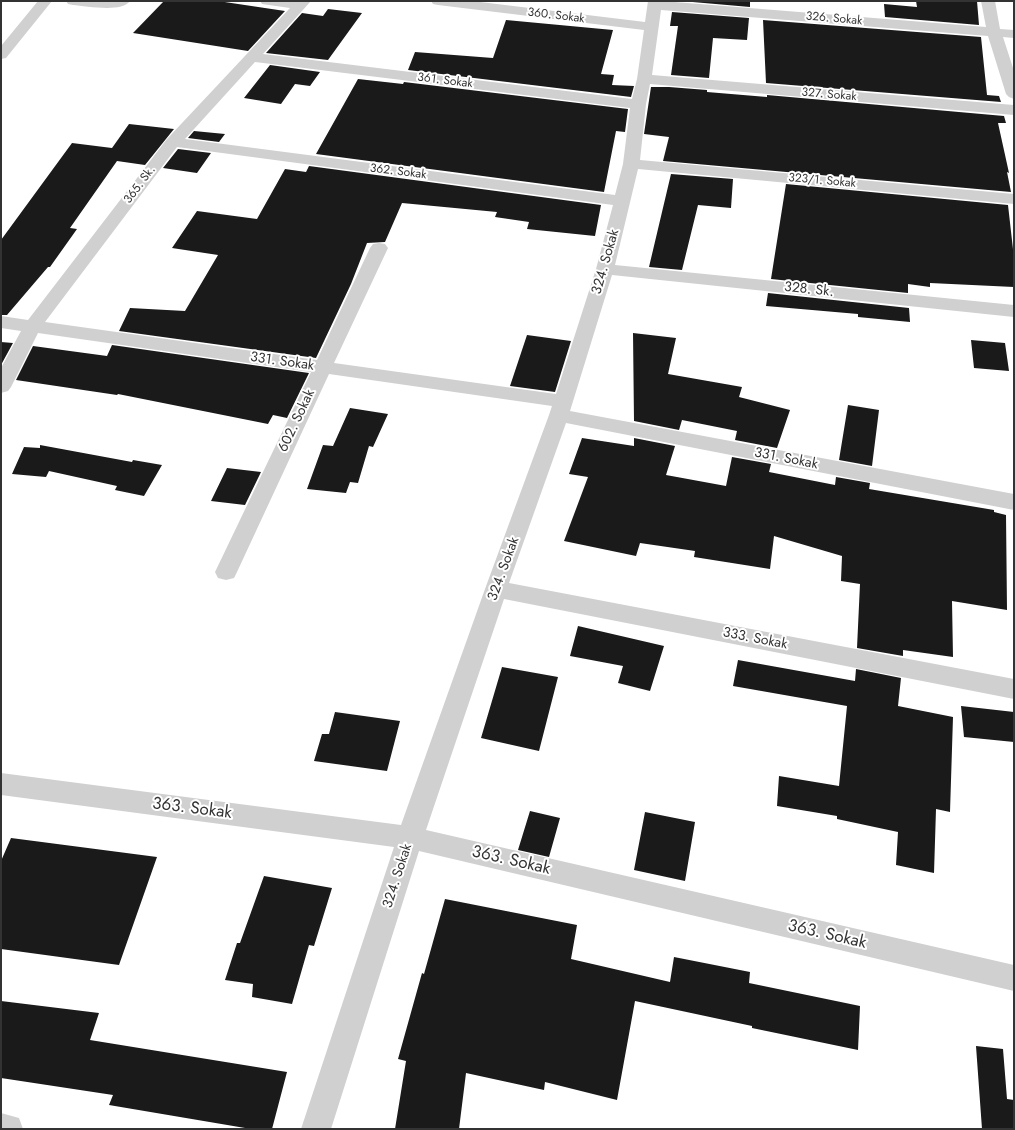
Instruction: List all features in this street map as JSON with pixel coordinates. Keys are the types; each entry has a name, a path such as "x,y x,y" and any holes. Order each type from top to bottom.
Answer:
{"street":[{"path":"1,55 46,1"},
{"path":"73,1 115,4 123,1"},
{"path":"267,1 302,3"},
{"name":"360. Sokak","path":"438,1 650,27"},
{"path":"988,1 994,32 1014,94"},
{"name":"365. Sk.","path":"1,387 32,327 173,142 302,3"},
{"name":"324. Sokak","path":"316,1129 410,838 496,589 561,408 605,269 631,164 638,104 644,79 650,27 655,3"},
{"name":"326. Sokak","path":"655,3 1014,34"},
{"name":"361. Sokak","path":"251,57 638,104"},
{"name":"327. Sokak","path":"644,79 1014,110"},
{"name":"362. Sokak","path":"173,142 623,201"},
{"name":"323/1. Sokak","path":"631,164 1014,199"},
{"name":"602. Sokak","path":"226,572 378,248"},
{"name":"328. Sk.","path":"605,269 1014,311"},
{"name":"331. Sokak","path":"1,322 322,368 561,408 1014,502"},
{"name":"333. Sokak","path":"496,589 1014,689"},
{"name":"363. Sokak","path":"1,784 410,838 1014,978"},
{"path":"1,1128 8,1129"}],"building":[{"path":"164,1 218,1 285,11 248,51 133,33"},
{"path":"681,1 750,1 750,7"},
{"path":"916,1 977,1 979,25 885,17 884,4 917,7"},
{"path":"328,9 362,13 328,60 266,53 302,13 323,16"},
{"path":"672,12 749,18 747,40 713,38 709,78 671,75 678,26 670,26"},
{"path":"506,20 613,30 601,74 614,75 612,85 634,86 631,97 408,70 415,52 493,58"},
{"path":"763,20 981,37 987,95 999,96 1001,102 766,83"},
{"path":"270,65 320,72 310,86 295,84 281,104 244,98"},
{"path":"358,79 403,84 404,82 628,109 625,132 616,131 604,192 316,154"},
{"path":"651,87 707,90 707,92 767,97 767,95 1004,116 1006,123 998,123 1009,173 1007,172 1011,192 663,161 669,137 644,134"},
{"path":"129,124 174,129 145,165 117,161 70,228 77,229 50,267 48,267 7,315 1,315 1,240 72,143 112,148"},
{"path":"194,131 225,134 219,142 188,138"},
{"path":"178,149 211,153 197,173 163,168"},
{"path":"309,166 601,205 595,236 527,229 529,222 495,217 497,212 402,203 385,242 367,243 351,284 316,358 119,331 130,308 185,311 218,255 172,248 197,211 257,219 285,169 306,172"},
{"path":"671,174 733,179 731,208 698,205 682,270 649,267"},
{"path":"786,184 1008,205 1014,258 1014,287 930,283 930,287 908,284 908,293 771,279"},
{"path":"768,293 909,308 910,322 858,317 858,314 766,306"},
{"path":"633,333 676,338 668,374 742,387 739,397 790,410 777,448 735,440 737,431 682,420 679,430 634,421"},
{"path":"527,335 571,341 555,392 510,386"},
{"path":"971,340 1005,343 1009,371 974,368"},
{"path":"1,342 13,343 1,365"},
{"path":"112,345 309,373 287,418 273,415 268,424 118,394 16,380 33,346 107,356"},
{"path":"848,405 879,410 872,466 839,460"},
{"path":"350,408 388,414 373,447 369,446 358,483 350,482 346,493 307,489 323,445 333,446"},
{"path":"582,438 634,446 634,438 675,446 666,475 726,486 732,457 771,464 769,472 835,485 836,477 870,483 869,489 994,510 994,512 1006,515 1007,610 952,601 953,657 903,650 903,656 857,648 860,584 841,581 842,556 774,536 770,569 694,557 695,551 640,543 636,556 564,541 588,477 569,474"},
{"path":"40,445 132,462 133,460 162,465 144,496 115,490 117,486 49,471 46,477 12,474 24,447 40,448"},
{"path":"227,468 261,472 245,505 211,501"},
{"path":"578,626 664,646 650,691 618,683 623,666 570,656"},
{"path":"738,660 855,681 856,669 901,678 898,706 953,717 950,812 936,809 934,873 896,865 898,832 837,819 837,816 777,806 779,776 839,786 847,706 733,686"},
{"path":"502,667 558,677 539,751 481,738"},
{"path":"961,706 1014,712 1014,742 964,737"},
{"path":"335,712 400,721 387,771 314,761 322,734 329,734"},
{"path":"530,811 560,818 549,857 518,850"},
{"path":"645,812 695,822 685,881 634,870"},
{"path":"11,838 157,857 119,965 1,949 1,861"},
{"path":"264,876 332,888 314,946 309,945 292,1004 252,997 253,984 225,980 237,943 240,943"},
{"path":"445,899 577,925 571,959 670,982 674,957 750,972 749,983 860,1006 858,1050 752,1028 752,1026 635,1001 617,1100 545,1082 544,1090 466,1073 459,1129 395,1129 406,1061 398,1059 422,973 424,974"},
{"path":"1,1001 99,1013 90,1040 287,1072 272,1129 251,1129 109,1105 113,1095 1,1078"},
{"path":"976,1046 1003,1049 1007,1099 1014,1100 1014,1129 982,1129"}]}
